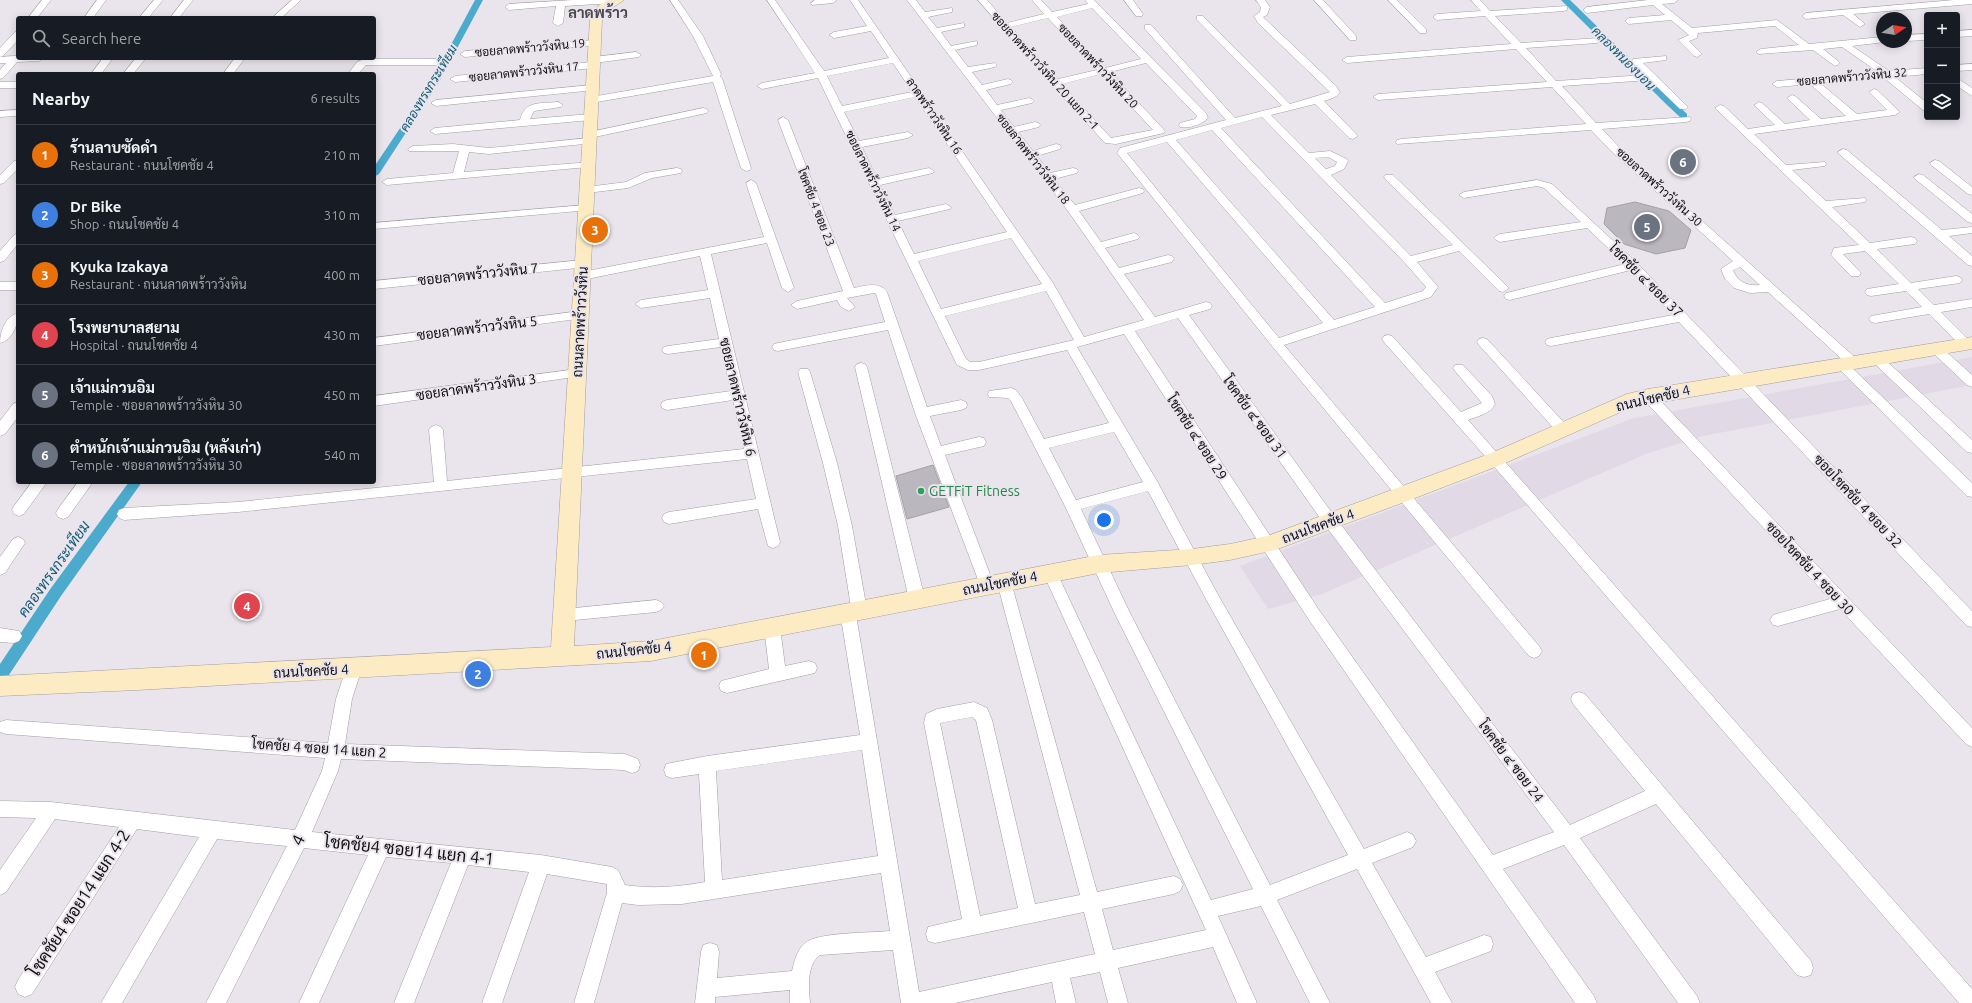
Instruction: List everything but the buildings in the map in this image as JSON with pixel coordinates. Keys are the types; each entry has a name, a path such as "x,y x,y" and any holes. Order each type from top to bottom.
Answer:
{"main road":[{"name":"ถนนลาดพร้าววังหิน","path":"562,657 594,43 596,20 600,10 614,1"},
{"name":"ถนนโชคชัย 4","path":"0,686 137,680 651,651 1099,564 1192,557 1268,544 1403,495 1496,459 1563,430 1607,408 1648,396 1969,344"}],"street":[{"path":"34,16 47,0"},
{"path":"90,16 102,0"},
{"path":"145,16 159,0"},
{"path":"176,16 189,0"},
{"path":"278,16 297,0"},
{"path":"674,0 698,36 717,76 746,168"},
{"name":"ซอยลาดพร้าววังหิน 14","path":"771,0 821,74 961,362 968,366 979,366 1076,344"},
{"path":"815,3 833,0"},
{"name":"ลาดพร้าววังหิน 16","path":"854,0 919,93 1049,286 1076,344 1118,426 1192,557 1212,597 1442,1003"},
{"name":"ซอยลาดพร้าววังหิน 18","path":"911,0 1072,209 1152,322"},
{"name":"ซอยลาดพร้าววังหิน 20 แยก 2-1","path":"982,0 1109,141 1164,135"},
{"name":"ซอยลาดพร้าววังหิน 20","path":"1036,0 1164,135 1331,325"},
{"path":"1128,0 1139,14"},
{"path":"1164,135 1214,127 1317,100 1332,95 1335,92 1333,88 1261,21 1258,16 1264,13 1266,7 1260,0"},
{"path":"1318,0 1352,38"},
{"path":"1392,0 1423,31"},
{"name":"ซอยลาดพร้าววังหิน 30","path":"1475,0 1520,46 1593,127 1771,288 1972,492"},
{"path":"1587,10 1653,1 1674,0"},
{"path":"509,7 588,1 614,1"},
{"path":"1653,1 1692,31 1695,35 1683,40 1697,54"},
{"path":"1806,16 1972,1"},
{"path":"1005,26 1050,16 1091,3 1202,115 1203,118 1199,121 1124,150 1122,153 1276,343 1534,651"},
{"path":"558,23 561,4"},
{"path":"1437,17 1564,8"},
{"path":"922,15 949,10"},
{"path":"1844,12 1860,24"},
{"path":"1630,21 1673,17"},
{"path":"1200,18 1289,108"},
{"name":"ซอยลาดพร้าววังหิน 32","path":"1692,31 1777,23 1835,63"},
{"path":"934,31 961,25"},
{"path":"1148,27 1233,122"},
{"path":"834,35 874,28"},
{"path":"1960,34 1972,33"},
{"path":"0,54 16,36"},
{"path":"1912,38 1924,37"},
{"path":"1346,60 1597,40"},
{"path":"1761,52 1876,41"},
{"name":"ซอยลาดพร้าววังหิน 19","path":"465,54 594,43"},
{"path":"948,49 974,43"},
{"path":"1844,44 1886,74 1924,106"},
{"name":"ซอยลาดพร้าววังหิน 17","path":"455,79 593,63 636,55"},
{"path":"1663,58 1636,61 1645,78 1683,108"},
{"path":"0,60 14,60"},
{"path":"0,76 14,60"},
{"path":"98,72 106,60"},
{"path":"130,72 139,60"},
{"path":"230,72 238,60"},
{"path":"762,86 896,60"},
{"path":"1055,82 1148,60"},
{"path":"354,72 360,64 364,62 436,62"},
{"path":"965,71 992,65"},
{"path":"1960,68 1972,67"},
{"name":"ซอยลาดพร้าววังหิน 32","path":"1777,84 1924,71"},
{"path":"435,131 524,123 591,101 717,76"},
{"path":"1378,97 1645,78"},
{"path":"1812,81 1855,118"},
{"path":"979,89 1008,82"},
{"path":"1960,83 1972,93"},
{"path":"0,86 16,85"},
{"path":"1747,132 1895,112 1874,92"},
{"path":"839,110 919,93"},
{"path":"1792,98 1819,123"},
{"path":"1317,100 1353,136"},
{"path":"436,103 591,101"},
{"path":"994,109 1029,101"},
{"path":"524,123 527,111 531,108 558,105"},
{"path":"1759,105 1783,127"},
{"path":"1720,108 1867,246 1931,310 1969,344"},
{"path":"413,149 453,147 488,151 590,138 703,111"},
{"path":"0,114 16,113"},
{"path":"1265,114 1409,260 1432,287 1427,294 1276,343"},
{"path":"1401,142 1686,119"},
{"name":"โชคชัย 4 ซอย 23","path":"783,120 845,294 845,304 849,308"},
{"path":"1012,131 1035,125"},
{"path":"1214,127 1383,308"},
{"path":"856,145 908,135"},
{"path":"1030,154 1056,147"},
{"path":"458,176 465,148"},
{"path":"1843,152 1972,262"},
{"path":"1306,156 1320,153 1330,154 1343,161 1342,166 1339,169 1323,174"},
{"path":"1935,163 1972,192"},
{"path":"387,182 588,164"},
{"path":"1784,168 1821,164"},
{"path":"0,181 16,165"},
{"path":"587,190 628,185 649,175 677,171"},
{"path":"875,183 929,171"},
{"path":"1047,177 1073,171"},
{"path":"1389,177 1506,292 1633,266"},
{"path":"1919,177 1972,220"},
{"path":"751,183 788,288"},
{"name":"โชคชัย ๔ ซอย 37","path":"1464,195 1537,183 1548,186 1633,266 1744,381"},
{"path":"1072,209 1139,191"},
{"path":"1822,205 1861,200"},
{"path":"892,218 946,207"},
{"path":"376,226 586,208"},
{"path":"1500,238 1590,224"},
{"path":"1939,234 1972,230"},
{"path":"910,258 1013,234"},
{"path":"1098,246 1134,237"},
{"path":"0,258 16,239"},
{"name":"ซอยลาดพร้าววังหิน 7","path":"376,285 583,270 705,252 770,239"},
{"path":"1855,273 1836,253 1838,250 1911,241"},
{"path":"1409,260 1461,247"},
{"name":"ซอยลาดพร้าววังหิน 6","path":"705,252 773,542"},
{"path":"1116,272 1168,258"},
{"path":"1741,262 1726,269 1731,279 1740,287 1750,290 1771,288"},
{"path":"1871,292 1956,280"},
{"path":"0,286 16,286"},
{"path":"937,314 1011,300 1049,286"},
{"path":"797,304 876,289 881,292 922,413 937,452 995,584 1118,1003"},
{"path":"642,304 714,293"},
{"path":"1875,319 1972,303"},
{"path":"1076,344 1206,306"},
{"name":"โชคชัย ๔ ซอย 31","path":"1181,313 1330,521"},
{"name":"ซอยลาดพร้าววังหิน 5","path":"376,342 580,315"},
{"path":"1550,342 1682,317"},
{"path":"0,339 16,319"},
{"path":"778,347 893,325"},
{"name":"โชคชัย ๔ ซอย 29","path":"1128,330 1314,615 1587,1003"},
{"path":"1388,339 1496,459 1972,1003"},
{"path":"668,350 726,342"},
{"path":"1483,342 1563,430"},
{"path":"1936,349 1972,382"},
{"path":"1877,359 1972,448"},
{"path":"862,367 917,599"},
{"path":"1459,368 1487,398 1489,404 1485,408 1459,418"},
{"path":"804,372 830,463 843,519 869,741 887,863 911,1003 1217,937"},
{"name":"ซอยลาดพร้าววังหิน 3","path":"376,401 577,373"},
{"name":"ซอยโชคชัย 4 ซอย 32","path":"1744,381 1972,621"},
{"path":"994,394 1010,393 1016,398 1072,506 1099,564 1267,895 1320,1003"},
{"path":"667,405 738,395"},
{"name":"ซอยโชคชัย 4 ซอย 30","path":"1648,396 1972,739"},
{"path":"922,413 961,404"},
{"path":"2,426 16,409"},
{"path":"1041,445 1118,426"},
{"path":"436,430 441,488"},
{"path":"937,452 979,442"},
{"path":"124,514 238,507 441,488 572,472 751,453"},
{"path":"19,510 38,484"},
{"path":"63,513 85,484"},
{"path":"1072,506 1152,485"},
{"path":"669,518 764,503"},
{"name":"โชคชัย ๔ ซอย 24","path":"1330,521 1567,835 1690,1003"},
{"path":"0,569 18,543"},
{"path":"1050,573 1206,910 1247,1003"},
{"path":"1778,620 1842,602"},
{"path":"565,615 656,606"},
{"path":"772,627 778,674"},
{"name":"4","path":"216,1003 300,838 330,771 344,699 354,668"},
{"path":"727,686 809,668"},
{"path":"1580,699 1804,968"},
{"path":"973,927 932,723 932,719 937,716 974,709 981,713 984,720 1029,916"},
{"name":"โชคชัย 4 ซอย 14 แยก 2","path":"6,727 335,751 624,762 632,765"},
{"path":"672,770 869,741"},
{"path":"707,764 714,890"},
{"path":"1490,865 1567,835 1658,794"},
{"name":"โชคชัย4 ซอย14 แยก 4-1","path":"0,809 51,810 213,830 541,864 612,876 616,882 616,893"},
{"path":"0,886 51,810"},
{"name":"โชคชัย4 ซอย14 แยก 4-2","path":"25,987 133,820"},
{"path":"111,1003 213,830"},
{"path":"1206,910 1267,895 1407,841"},
{"path":"308,1003 381,847"},
{"path":"404,1003 463,855"},
{"path":"584,1003 616,893 659,896 714,890 887,863"},
{"path":"492,1003 541,864"},
{"path":"935,934 1090,904 1174,885"},
{"path":"800,1003 800,980 806,955 817,946 900,940"},
{"path":"1422,968 1484,944"},
{"path":"710,952 706,995 800,980"},
{"path":"1059,972 1066,1003"}],"shaded area":[{"path":"1972,357 1972,385 1703,436 1646,454 1322,594 1268,609 1240,566 1634,418"}],"waterway":[{"name":"คลองทรงกระเทียม","path":"376,171 435,82 479,0"},
{"name":"คลองหนองบอน","path":"1565,0 1684,116"},
{"name":"คลองทรงกระเทียม","path":"0,676 56,592 135,484"}],"place":[{"name":"ตำหนักเจ้าแม่กวนอิม (หลังเก่า)","path":"1683,162"},
{"name":"เจ้าแม่กวนอิม","path":"1647,227"},
{"name":"Kyuka Izakaya","path":"595,230"},
{"name":"GETFiT Fitness","path":"921,491"},
{"name":"โรงพยาบาลสยาม","path":"247,606"},
{"name":"ร้านลาบซัดดำ","path":"704,655"},
{"name":"Dr Bike","path":"478,674"}],"district":[{"name":"ลาดพร้าว","path":"598,13"}]}
